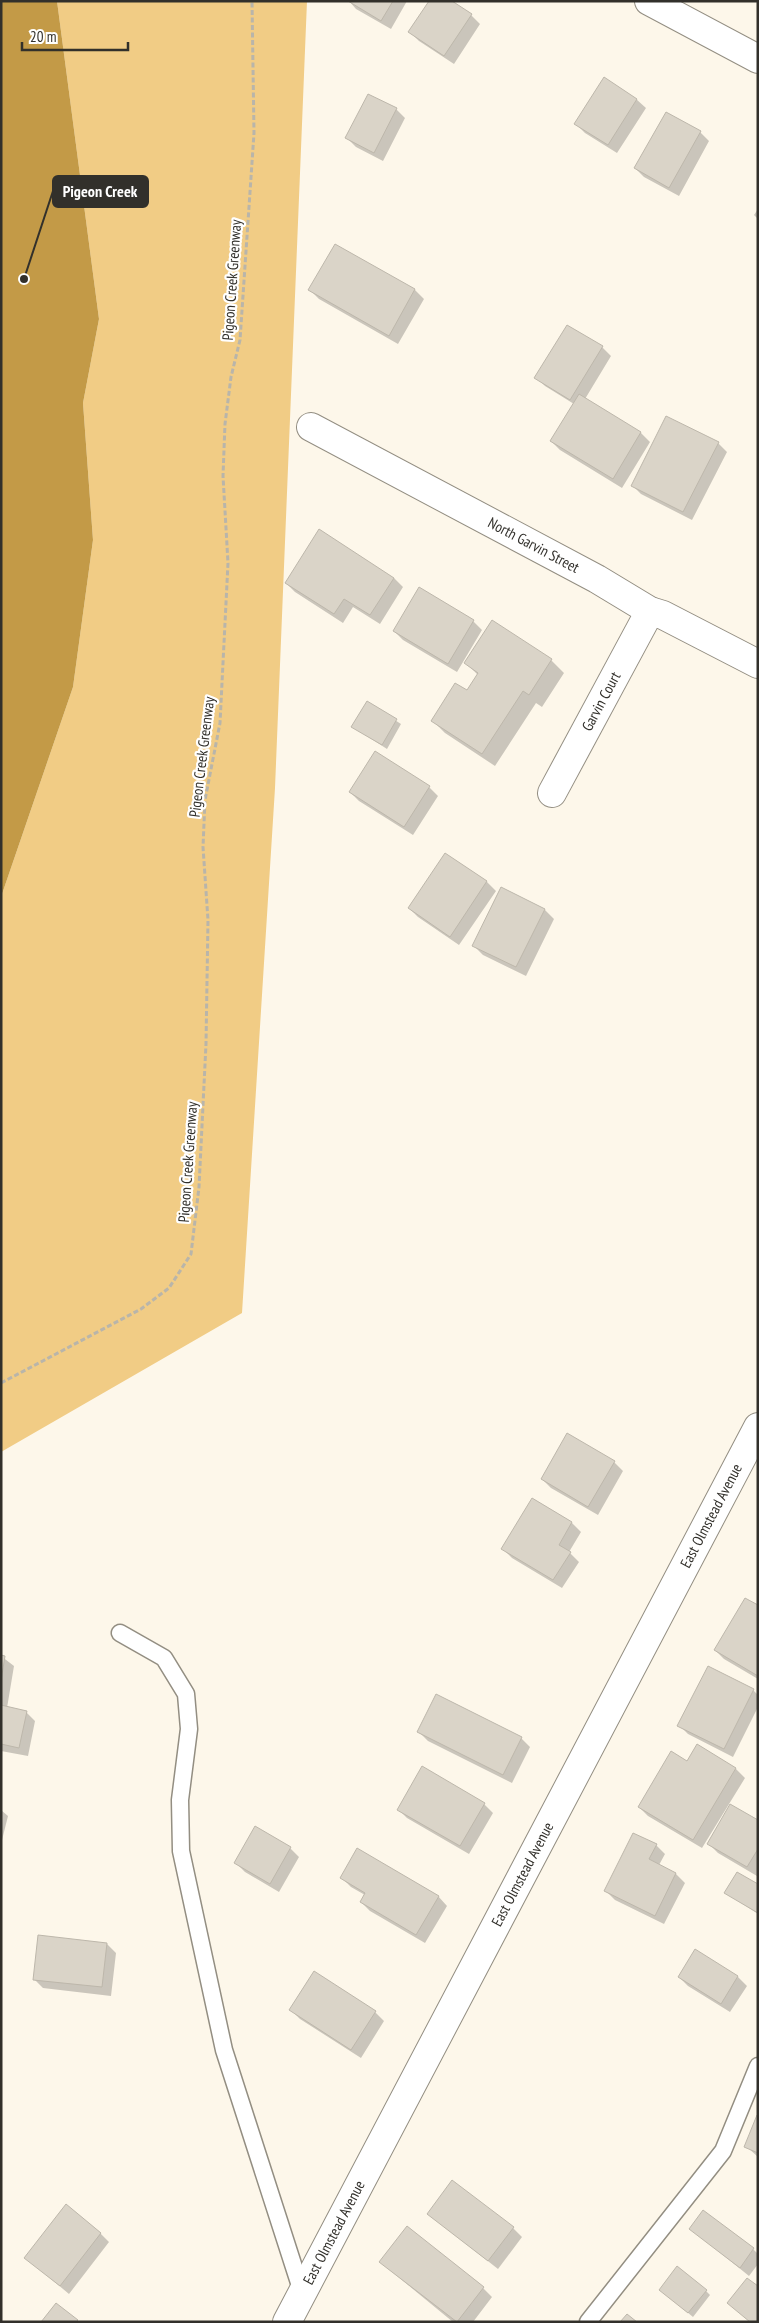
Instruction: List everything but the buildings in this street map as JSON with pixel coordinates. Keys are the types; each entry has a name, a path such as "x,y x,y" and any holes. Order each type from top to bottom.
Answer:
{"street":[{"path":"649,1 758,59"},
{"name":"North Garvin Street","path":"311,427 597,579 650,611 694,630 758,664"},
{"name":"Garvin Court","path":"552,793 650,611"},
{"name":"East Olmstead Avenue","path":"287,2322 758,1427"}],"lane":[{"path":"120,1633 164,1658 186,1694 189,1729 180,1800 181,1851 224,2050 302,2292"},
{"path":"588,2322 723,2151 758,2066"}],"path":[{"name":"Pigeon Creek Greenway","path":"1,1383 141,1309 169,1288 192,1254 199,1187 206,1044 208,920 203,847 205,800 220,723 228,563 223,476 225,424 231,377 240,340 254,133 252,1"}],"shaded area":[{"path":"1,1 57,1 99,319 83,403 93,540 73,687 1,897"},
{"path":"57,1 307,1 275,788 242,1313 1,1452 1,897 73,687 93,540 83,403 99,319"}],"place":[{"name":"Pigeon Creek","path":"24,279"}]}
